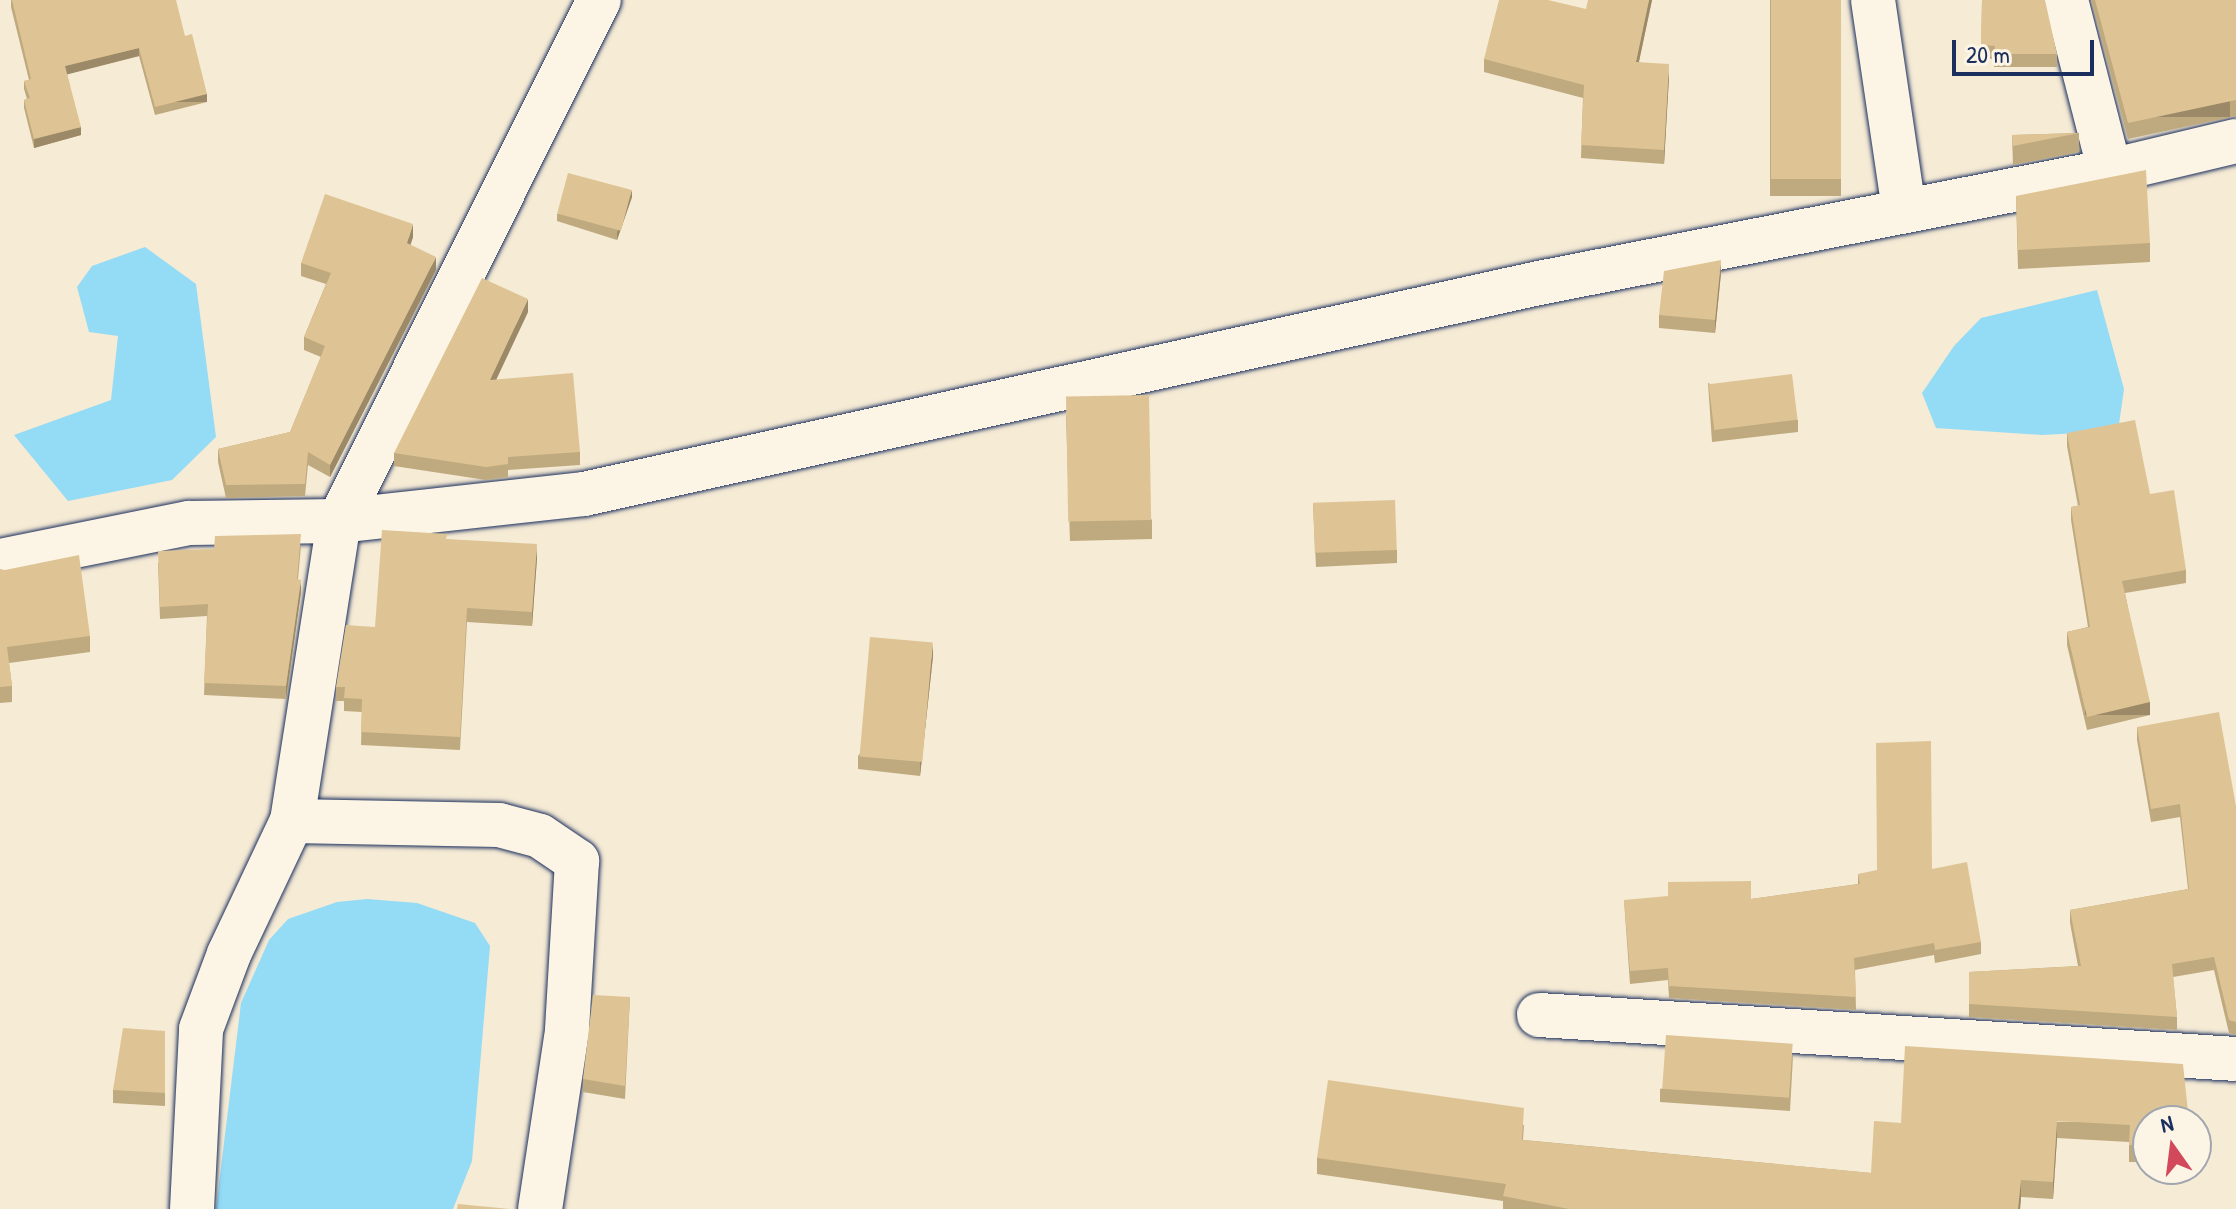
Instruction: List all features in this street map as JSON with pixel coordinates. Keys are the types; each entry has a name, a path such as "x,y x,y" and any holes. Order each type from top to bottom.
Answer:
{"street":[{"path":"192,1209 201,1029 229,954 292,821 339,521 599,0"},
{"path":"1873,0 1904,210"},
{"path":"2066,0 2110,171"},
{"path":"0,561 189,523 339,521 584,494 1539,283 2110,171 2236,141"},
{"path":"292,821 499,825 540,836 577,861 567,1031 540,1209"},
{"path":"1539,1015 2236,1059"}],"water":[{"path":"145,247 196,284 216,437 172,480 68,501 14,435 111,400 118,336 89,332 77,287 92,266"},
{"path":"2097,290 2124,389 2118,431 2042,435 1936,428 1922,393 1954,346 1981,318"},
{"path":"367,899 417,903 475,923 490,946 472,1161 453,1209 216,1209 241,1003 269,940 288,919 337,902"}],"building":[{"path":"12,0 176,0 185,36 192,34 207,94 155,107 139,48 65,66 81,127 34,139 24,100 30,98 24,81 31,79"},
{"path":"1499,0 1548,0 1586,9 1588,0 1649,0 1636,62 1669,64 1664,150 1581,145 1584,85 1484,59"},
{"path":"1771,0 1841,0 1841,179 1771,179"},
{"path":"1982,0 2045,0 2057,54 1994,54 1995,46 1981,45"},
{"path":"2095,0 2236,0 2236,100 2128,123"},
{"path":"2079,133 2013,146 2012,135"},
{"path":"2146,170 2150,243 2018,250 2016,196"},
{"path":"568,173 632,190 621,231 557,214"},
{"path":"325,194 413,224 407,243 436,257 330,465 308,452 305,484 226,485 218,449 290,432 325,346 304,337 331,273 301,263"},
{"path":"1721,260 1715,320 1659,315 1664,271"},
{"path":"482,278 528,299 490,380 573,373 580,452 508,457 508,464 486,467 394,453"},
{"path":"1792,374 1798,420 1714,430 1709,384"},
{"path":"1149,395 1151,520 1068,521 1066,396"},
{"path":"2135,420 2150,494 2174,490 2186,570 2122,581 2150,702 2087,717 2067,632 2090,627 2071,507 2080,505 2067,433"},
{"path":"1395,500 1397,550 1315,553 1313,503"},
{"path":"382,530 447,534 446,539 537,544 532,612 467,608 460,737 361,732 362,699 344,698 345,687 336,687 346,625 375,627"},
{"path":"301,534 297,579 301,580 286,686 204,683 208,604 160,607 158,551 214,549 215,536"},
{"path":"79,555 90,636 7,647 12,686 0,687 0,569"},
{"path":"870,637 933,642 922,762 860,757"},
{"path":"2219,712 2236,806 2236,1022 2229,1020 2214,957 2172,964 2177,1017 1969,1004 1969,972 2081,966 2070,910 2189,889 2180,804 2151,809 2137,727"},
{"path":"1931,741 1932,869 1967,862 1981,942 1935,950 1934,943 1854,958 1856,997 1669,986 1668,968 1630,971 1624,900 1668,896 1668,882 1751,881 1751,899 1860,884 1858,874 1877,870 1876,743"},
{"path":"593,995 630,997 625,1086 583,1079"},
{"path":"123,1028 165,1031 165,1093 113,1090"},
{"path":"1666,1035 1793,1044 1789,1098 1662,1089"},
{"path":"1905,1046 2183,1064 2187,1105 2132,1105 2132,1145 2129,1145 2130,1125 2057,1121 2053,1182 2021,1180 2018,1209 1569,1209 1503,1196 1506,1184 1317,1158 1328,1080 1524,1108 1522,1140 1871,1173 1874,1121 1901,1123"},
{"path":"458,1204 510,1209 457,1209"}]}
